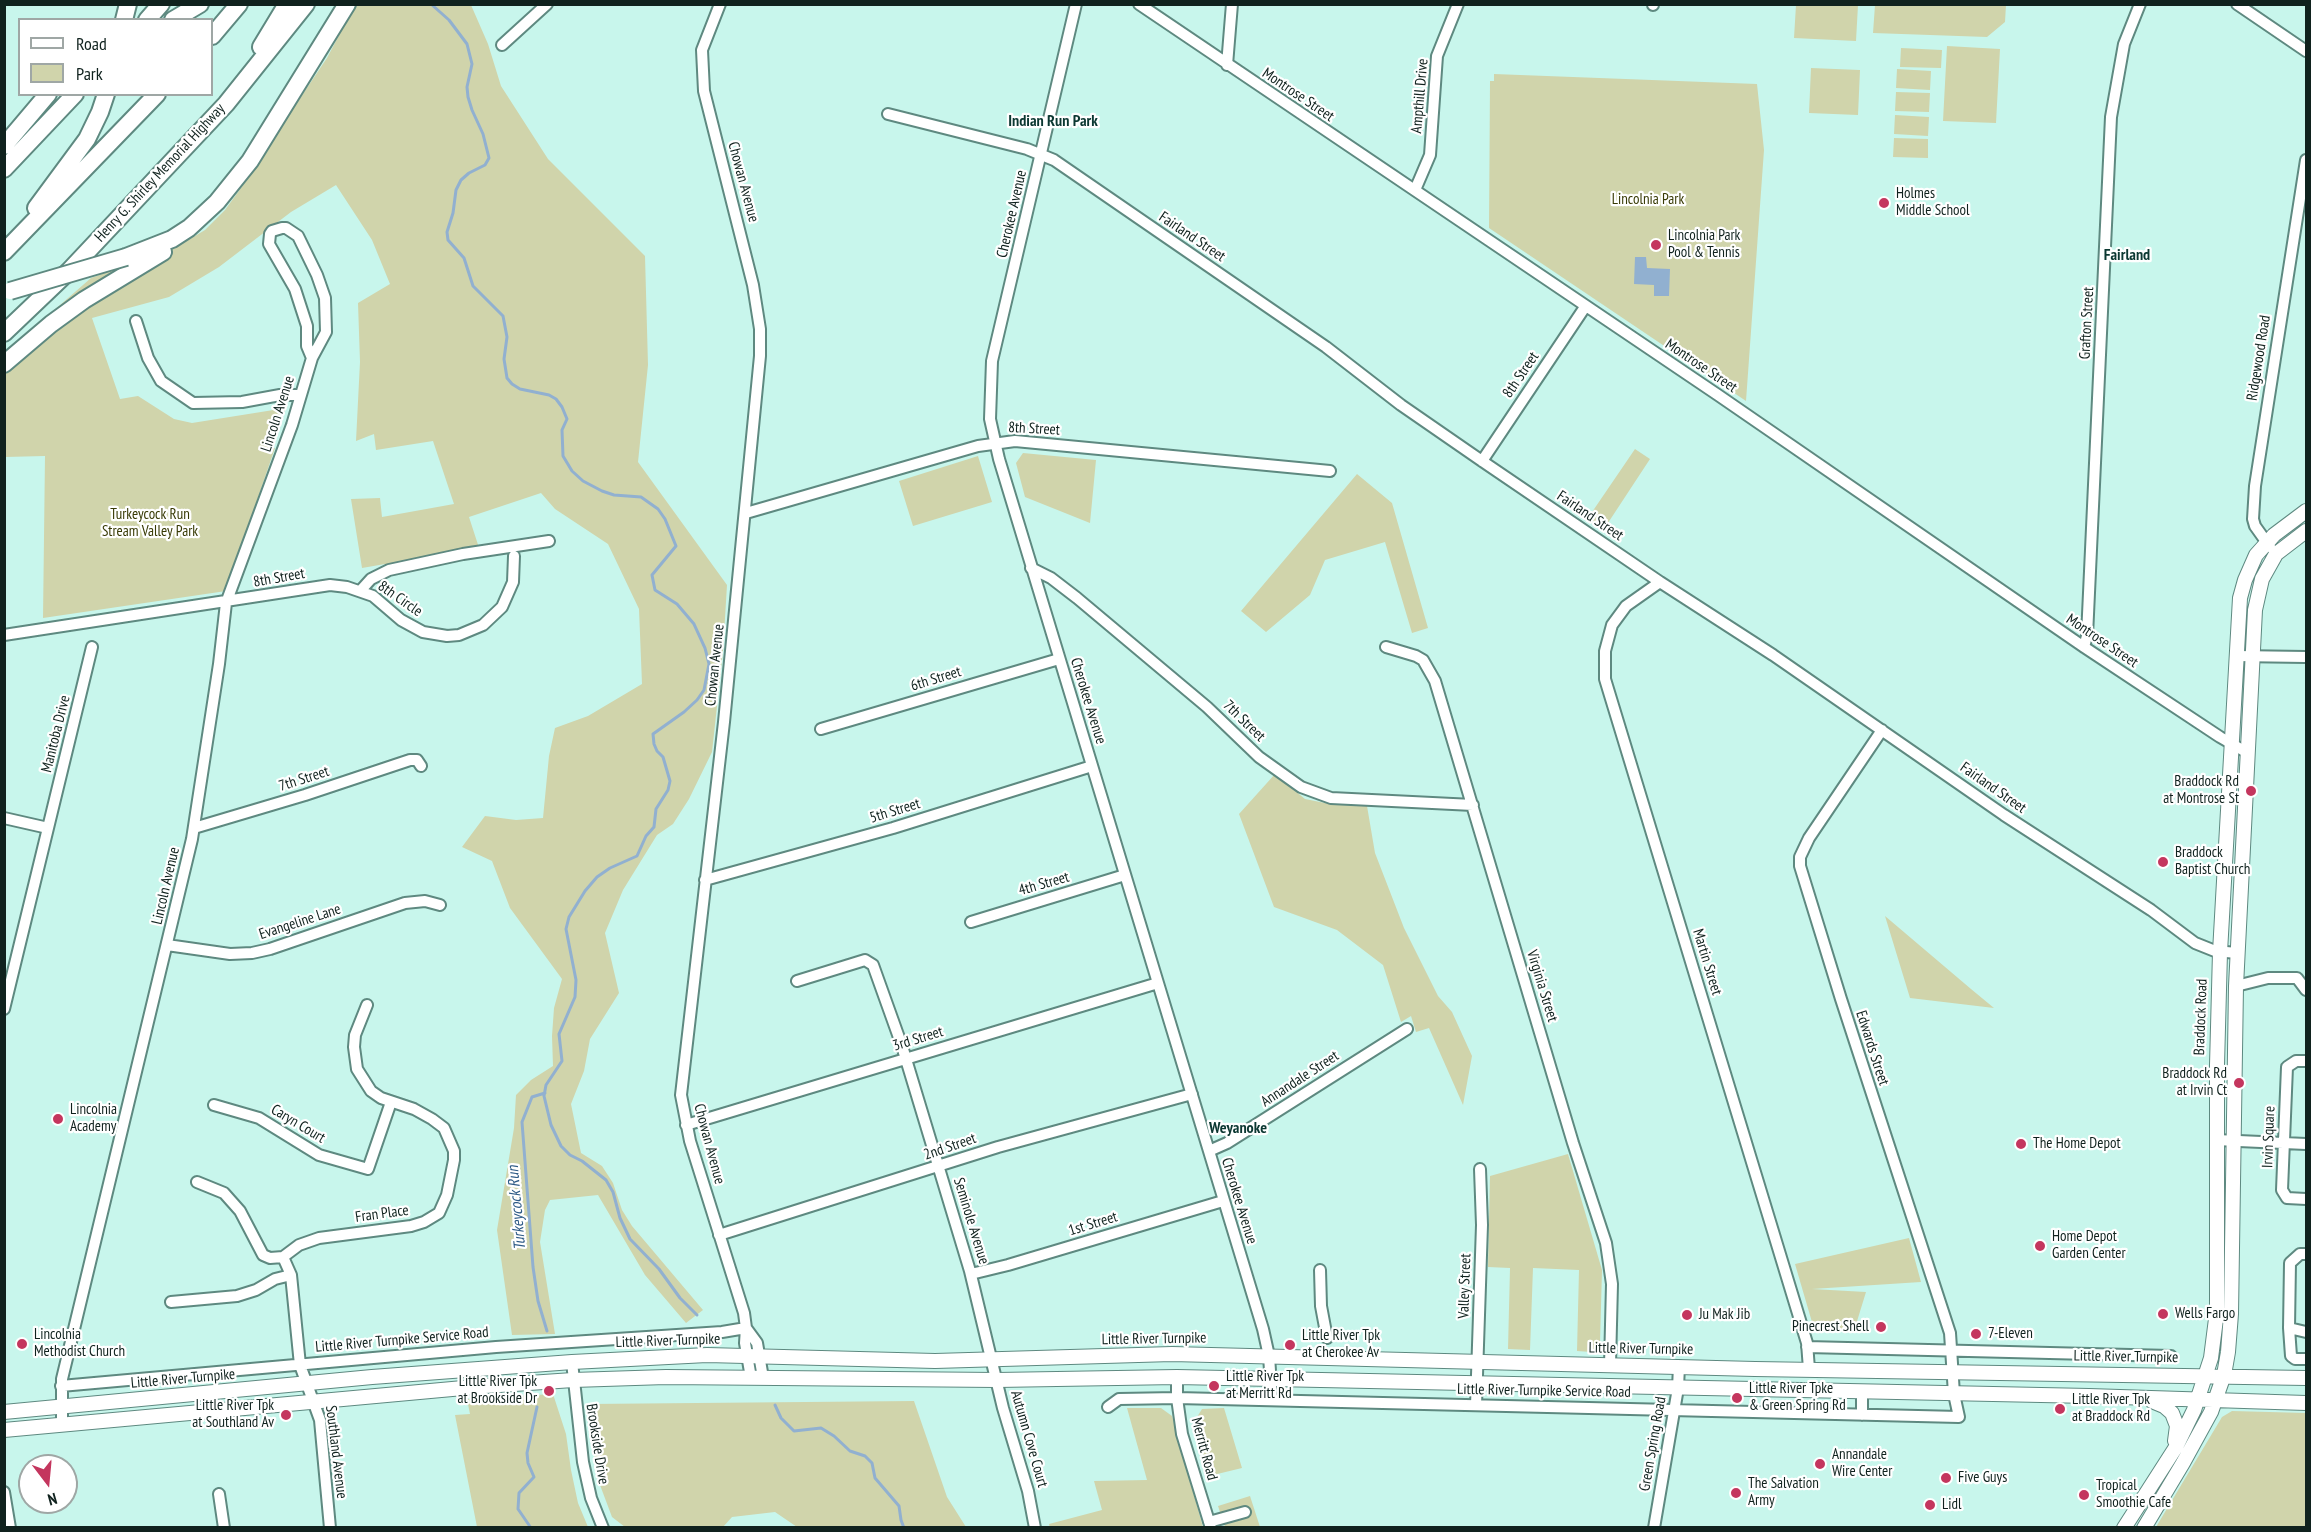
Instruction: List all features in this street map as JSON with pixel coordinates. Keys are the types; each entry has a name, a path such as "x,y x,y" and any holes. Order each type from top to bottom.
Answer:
{"highway":[{"path":"149,18 161,4"},
{"path":"176,18 200,4"},
{"path":"213,35 239,4"},
{"path":"226,104 287,4"},
{"name":"Henry G. Shirley Memorial Highway","path":"4,333 69,271 226,104 306,4"},
{"path":"4,364 84,300 190,234 250,161 347,4"},
{"path":"6,143 46,96"},
{"path":"4,247 78,155 95,124 105,96"},
{"path":"4,252 156,96"},
{"path":"4,169 73,97"},
{"path":"7,292 126,257 172,239 189,228 218,202"}],"main road":[{"name":"Braddock Road","path":"2124,1527 2170,1455 2198,1400 2207,1375 2217,1311 2216,1140 2220,952 2240,598 2256,555 2266,542 2285,525 2307,511"},
{"path":"2144,1527 2183,1464 2214,1401 2224,1375 2228,1352 2231,1314 2232,1141 2237,953 2255,610 2258,592 2265,573 2276,554 2307,531"},
{"name":"Little River Turnpike","path":"4,1412 572,1362 707,1355 896,1360 1172,1354 1954,1373 2224,1375 2307,1378"},
{"path":"4,1430 315,1400 573,1380 666,1377 997,1380 1177,1377 2307,1403"},
{"path":"2141,1398 2164,1406 2176,1420 2176,1434 2170,1455"}],"street":[{"path":"502,45 547,4"},
{"name":"Chowan Avenue","path":"720,4 702,50 704,91 753,285 760,328 759,375 746,513 681,1082 682,1107 686,1125 737,1291 746,1328 757,1343 753,1355 757,1378"},
{"name":"Cherokee Avenue","path":"1076,4 992,361 989,403 994,442 1263,1329 1269,1356 1272,1400"},
{"name":"Montrose Street","path":"1140,4 2084,647 2246,752"},
{"path":"1227,64 1232,4"},
{"name":"Ampthill Drive","path":"1415,190 1430,155 1437,56 1458,4"},
{"name":"Grafton Street","path":"2084,647 2087,636 2111,117 2120,60 2129,27 2140,4"},
{"path":"2237,4 2307,51"},
{"name":"Fairland Street","path":"888,114 1042,153 1326,347 1401,405 1482,461 1882,730 2004,815 2151,910 2195,943 2220,952 2237,953"},
{"name":"Ridgewood Road","path":"2276,554 2255,526 2253,519 2255,486 2307,160"},
{"name":"Lincoln Avenue","path":"62,1425 61,1386 194,828 226,603 292,425 312,358 326,332 325,298 317,275 298,236 282,228 272,231 269,244 295,289 308,326 307,346 312,358"},
{"name":"8th Street","path":"1482,461 1585,307"},
{"path":"136,321 148,358 161,381 193,404 242,402 280,395 300,395"},
{"name":"8th Street","path":"746,513 994,442 1015,441 1330,471"},
{"path":"361,591 371,579 389,570 463,554 549,541"},
{"name":"8th Circle","path":"361,591 385,605 411,627 423,632 447,636 459,634 483,625 502,607 513,582 514,556"},
{"name":"7th Street","path":"1031,568 1051,578 1077,598 1207,707 1259,757 1301,787 1330,798 1473,806"},
{"name":"Martin Street","path":"1660,582 1626,606 1612,625 1605,651 1605,679 1808,1347 1809,1369"},
{"name":"8th Street","path":"4,634 226,603 330,585 347,586 361,591"},
{"name":"Manitoba Drive","path":"4,1009 92,647"},
{"name":"Virginia Street","path":"1386,647 1416,656 1433,674 1573,1143 1606,1243 1612,1284 1610,1365"},
{"path":"2236,656 2307,657"},
{"name":"6th Street","path":"821,729 1059,659"},
{"name":"Edwards Street","path":"1882,730 1809,838 1800,856 1800,866 1950,1333 1954,1394"},
{"name":"7th Street","path":"194,828 305,795 410,760 417,760 422,766"},
{"name":"5th Street","path":"705,880 893,828 1092,766"},
{"path":"4,818 48,828"},
{"name":"4th Street","path":"972,922 1125,876"},
{"name":"Evangeline Lane","path":"167,945 230,954 252,953 405,903 425,901 440,905"},
{"name":"Seminole Avenue","path":"796,981 865,960 873,964 905,1059 971,1274 992,1359"},
{"path":"2236,986 2268,978 2297,978 2307,990"},
{"name":"3rd Street","path":"686,1125 1158,983"},
{"name":"Fran Place","path":"283,1257 299,1245 319,1238 411,1226 424,1222 439,1213 447,1195 454,1160 451,1141 444,1128 414,1109 381,1098 371,1091 357,1069 355,1035 367,1005"},
{"name":"Annandale Street","path":"1209,1151 1227,1143 1407,1029"},
{"name":"Irvin Square","path":"2301,1061 2287,1067 2282,1190 2287,1198 2307,1199"},
{"name":"2nd Street","path":"719,1236 998,1147 1192,1094"},
{"name":"Caryn Court","path":"214,1105 259,1118 319,1155 368,1169 391,1102"},
{"path":"2216,1140 2307,1144"},
{"name":"Valley Street","path":"1476,1405 1482,1225 1480,1169"},
{"path":"197,1182 216,1188 231,1200 240,1211 263,1255 270,1258 283,1257"},
{"name":"1st Street","path":"971,1274 1223,1201"},
{"path":"2307,1254 2300,1254 2290,1263 2289,1328 2291,1356 2295,1359 2307,1359"},
{"name":"Southland Avenue","path":"283,1257 291,1275 300,1365 306,1384 315,1400 320,1420 330,1527"},
{"path":"1320,1270 1321,1306 1327,1338"},
{"path":"171,1302 237,1296 256,1290 275,1279 291,1275"},
{"name":"Little River Turnpike Service Road","path":"61,1386 496,1347 722,1332 746,1328"},
{"path":"2289,1328 2307,1332"},
{"path":"1808,1347 2171,1356"},
{"path":"1861,1371 1864,1349"},
{"path":"1910,1350 1912,1372"},
{"path":"2029,1352 2036,1373"},
{"path":"2142,1355 2142,1374"},
{"name":"Autumn Cove Court","path":"992,1359 1028,1491 1035,1527"},
{"name":"Brookside Drive","path":"572,1362 585,1471 594,1506 603,1527"},
{"name":"Green Spring Road","path":"1654,1527 1678,1388 1679,1366"},
{"name":"Merritt Road","path":"1177,1377 1177,1398 1182,1434 1210,1525"},
{"path":"1862,1392 1862,1415"},
{"name":"Little River Turnpike Service Road","path":"1108,1407 1119,1399 1177,1398 1959,1417 1954,1394"},
{"path":"4,1492 10,1527"},
{"path":"219,1494 224,1527"},
{"path":"1210,1525 1245,1512"}],"green space":[{"name":"Turkeycock Run Stream Valley Park","path":"355,5 471,5 488,44 501,86 548,159 645,256 648,365 638,462 727,585 723,651 712,752 689,799 673,824 657,835 623,890 605,933 619,993 590,1039 584,1071 571,1104 581,1153 602,1166 613,1183 622,1210 632,1226 703,1310 686,1323 645,1275 598,1195 550,1200 545,1210 540,1242 555,1334 512,1335 497,1230 514,1128 516,1095 531,1080 553,1066 554,1008 562,979 510,908 492,861 462,847 485,816 516,820 543,818 549,756 555,728 588,716 642,684 639,609 608,544 555,509 541,493 469,517 481,554 386,570 385,564 362,568 351,499 380,498 382,517 454,504 433,441 376,450 374,434 356,441 360,362 358,303 390,284 372,240 336,185 291,212 219,267 169,297 92,318 120,399 138,396 174,419 192,423 286,408 271,448 275,448 226,591 43,618 45,456 5,457 4,354 91,278 127,265 158,258 205,230 225,210 267,152 282,125 327,58"},
{"path":"1796,5 1858,5 1856,41 1794,38"},
{"path":"1875,5 2006,5 2005,22 1987,37 1873,33"},
{"path":"1947,46 2000,49 1996,123 1943,121"},
{"path":"1901,48 1942,50 1941,68 1900,67"},
{"path":"1811,68 1860,70 1858,115 1809,113"},
{"path":"1897,69 1931,71 1930,90 1896,88"},
{"name":"Lincolnia Park","path":"1494,74 1757,84 1764,150 1746,401 1489,228 1490,81 1494,81"},
{"path":"1896,92 1930,93 1929,112 1895,111"},
{"path":"1895,115 1929,117 1928,136 1894,134"},
{"path":"1894,138 1928,139 1928,158 1893,157"},
{"path":"1635,449 1650,459 1604,529 1588,518"},
{"path":"1023,453 1096,460 1090,523 1025,497 1016,463"},
{"path":"978,456 992,502 913,526 899,481"},
{"path":"1357,474 1392,503 1428,628 1412,633 1385,542 1325,560 1310,595 1266,632 1241,611"},
{"path":"1275,774 1305,799 1330,804 1367,806 1375,853 1404,928 1438,996 1452,1012 1472,1056 1463,1105 1429,1028 1416,1032 1411,1016 1401,1022 1383,965 1337,930 1274,907 1239,814"},
{"path":"1885,916 1971,989 1994,1008 1910,998"},
{"path":"1568,1154 1602,1270 1600,1343 1591,1352 1577,1351 1579,1270 1533,1268 1530,1350 1508,1349 1510,1268 1488,1267 1490,1176"},
{"path":"1909,1238 1921,1282 1812,1289 1866,1292 1854,1331 1814,1329 1795,1264"},
{"path":"553,1394 566,1434 578,1503 588,1527 477,1527 455,1415 470,1414 467,1399"},
{"path":"914,1401 947,1497 966,1527 797,1527 775,1512 732,1517 723,1527 625,1527 612,1517 597,1477 588,1404"},
{"path":"1127,1408 1161,1408 1172,1416 1203,1527 1050,1528 1049,1524 1102,1510 1094,1481 1147,1480"},
{"path":"1224,1408 1242,1468 1209,1476 1194,1422 1202,1409"},
{"path":"2232,1411 2306,1413 2306,1527 2156,1527 2222,1417"},
{"path":"1250,1496 1260,1527 1225,1527 1218,1506"}],"water":[{"path":"1635,257 1646,257 1647,268 1670,269 1669,296 1654,296 1654,285 1634,284"}],"waterway":[{"name":"Turkeycock Run","path":"431,4 449,20 467,44 472,64 467,87 468,97 483,134 489,158 485,165 461,180 456,190 453,213 447,232 448,240 464,258 473,286 503,316 507,337 504,359 507,378 520,389 549,395 556,399 562,407 567,419 562,430 563,456 572,471 583,481 602,491 614,495 641,497 658,509 665,519 676,546 652,575 655,590 677,604 694,624 705,648 709,664 704,690 697,700 653,734 654,744 663,757 670,781 668,790 656,809 654,827 646,836 637,856 610,868 597,877 585,891 569,917 566,929 576,980 575,997 559,1034 562,1061 546,1085 544,1096 551,1125 561,1146 606,1180 613,1192 620,1218 630,1239 659,1269 680,1298 697,1315"},
{"name":"Turkeycock Run","path":"545,1093 532,1097 522,1122 533,1267 538,1301 547,1331"},
{"name":"Turkeycock Run","path":"775,1405 781,1418 794,1431 821,1428 834,1436 850,1451 865,1456 872,1463 875,1478 899,1506 904,1528"},
{"name":"Turkeycock Run","path":"531,1528 518,1509 519,1493 534,1477 528,1463 527,1453 537,1407"}],"place":[{"name":"Holmes Middle School","path":"1884,203"},
{"name":"Lincolnia Park Pool & Tennis","path":"1656,245"},
{"name":"Braddock Rd at Montrose St","path":"2251,791"},
{"name":"Braddock Baptist Church","path":"2163,862"},
{"name":"Braddock Rd at Irvin Ct","path":"2239,1083"},
{"name":"Lincolnia Academy","path":"58,1119"},
{"name":"The Home Depot","path":"2021,1144"},
{"name":"Home Depot Garden Center","path":"2040,1246"},
{"name":"Wells Fargo","path":"2163,1314"},
{"name":"Ju Mak Jib","path":"1687,1315"},
{"name":"Pinecrest Shell","path":"1881,1327"},
{"name":"7-Eleven","path":"1976,1334"},
{"name":"Lincolnia Methodist Church","path":"22,1344"},
{"name":"Little River Tpk at Cherokee Av","path":"1290,1345"},
{"name":"Little River Tpk at Merritt Rd","path":"1214,1386"},
{"name":"Little River Tpk at Brookside Dr","path":"549,1391"},
{"name":"Little River Tpke & Green Spring Rd","path":"1737,1398"},
{"name":"Little River Tpk at Braddock Rd","path":"2060,1409"},
{"name":"Little River Tpk at Southland Av","path":"286,1415"},
{"name":"Annandale Wire Center","path":"1820,1464"},
{"name":"Five Guys","path":"1946,1478"},
{"name":"The Salvation Army","path":"1736,1493"},
{"name":"Tropical Smoothie Cafe","path":"2084,1495"},
{"name":"Lidl","path":"1930,1505"}],"district":[{"name":"Indian Run Park","path":"1053,121"},
{"name":"Fairland","path":"2127,255"},
{"name":"Weyanoke","path":"1238,1128"}]}
